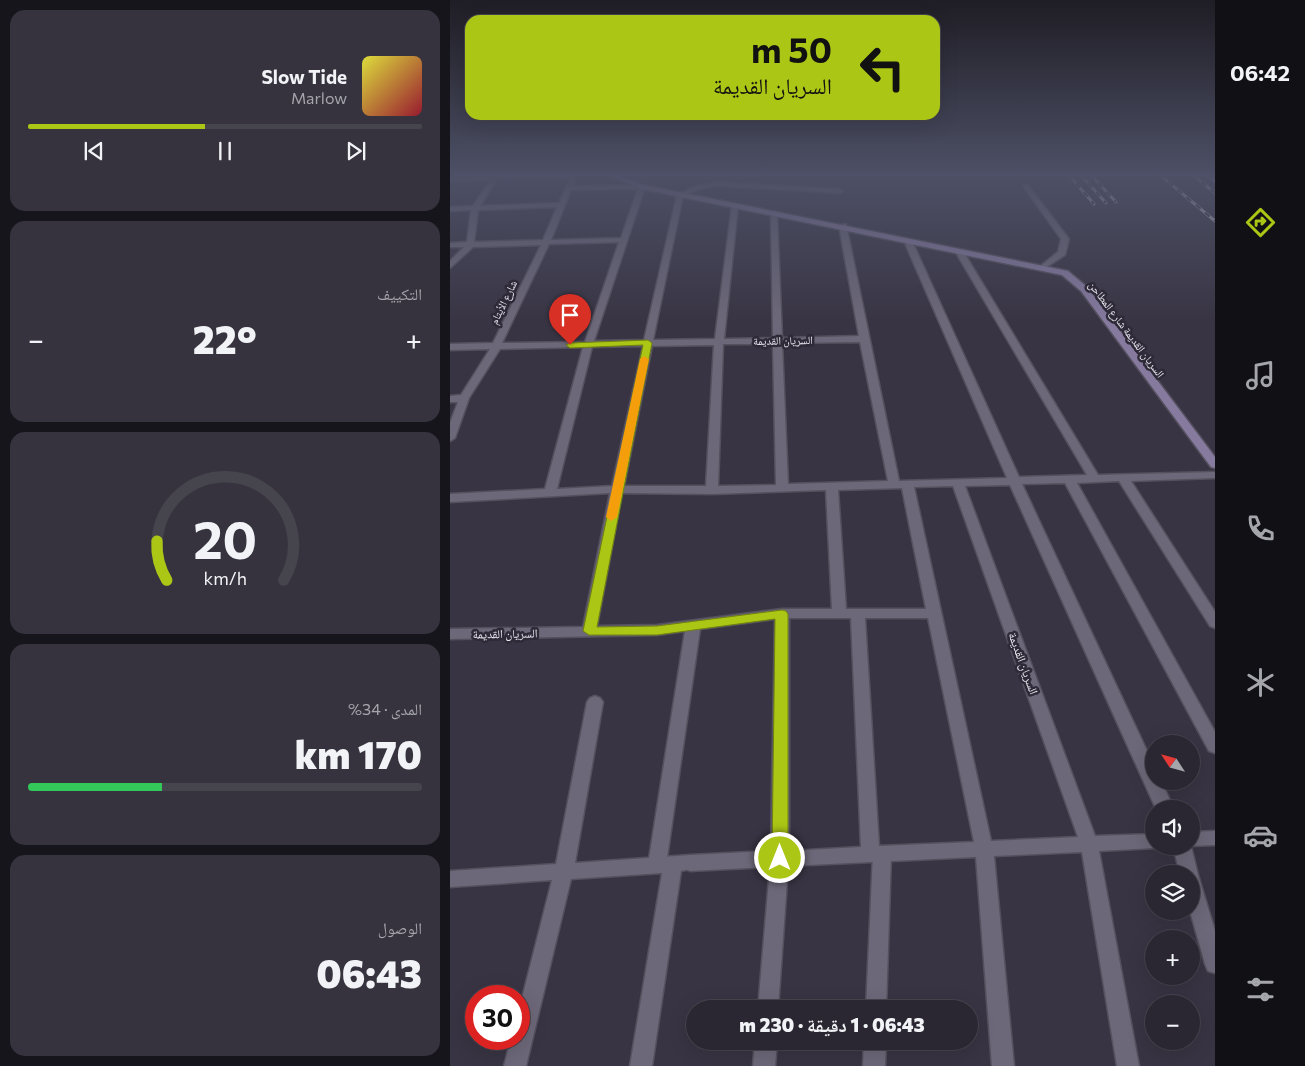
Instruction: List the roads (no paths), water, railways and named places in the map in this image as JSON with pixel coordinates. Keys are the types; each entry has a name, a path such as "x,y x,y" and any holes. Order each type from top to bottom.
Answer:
{"street":[{"path":"450,266 470,245 473,224"},
{"name":"شارع الأيتام","path":"450,438 464,398 496,347 553,224"},
{"path":"550,492 588,345 630,224"},
{"path":"589,631 617,489 674,224"},
{"path":"712,490 719,341 733,224"},
{"path":"774,224 782,488"},
{"name":"السريان القديمة شارع المطاحن","path":"832,224 1065,273 1084,290 1215,465"},
{"path":"1042,268 1062,253 1065,239 1054,224"},
{"path":"844,226 864,339 935,613 984,848 1003,1066"},
{"path":"450,245 625,240"},
{"path":"908,241 1015,482 1162,800"},
{"path":"959,251 1094,478"},
{"name":"السريان القديمة","path":"450,347 777,339 864,339"},
{"path":"450,399 464,398"},
{"path":"450,498 617,489 712,490 1215,475"},
{"path":"1123,478 1215,623"},
{"path":"1069,479 1215,748"},
{"name":"السريان القديمة","path":"958,483 1089,844 1128,1066"},
{"path":"832,486 839,614"},
{"name":"السريان القديمة","path":"450,634 657,630 782,614 935,613"},
{"path":"769,1000 780,858 782,614"},
{"path":"858,614 876,854 876,1000"},
{"path":"641,1066 674,864 693,626"},
{"path":"515,1066 564,871 595,702"},
{"path":"1200,839 1215,838"},
{"path":"450,878 780,858 1145,841"},
{"path":"1200,912 1215,964"},
{"path":"764,1066 765,1050"},
{"path":"874,1066 875,1050"}]}
